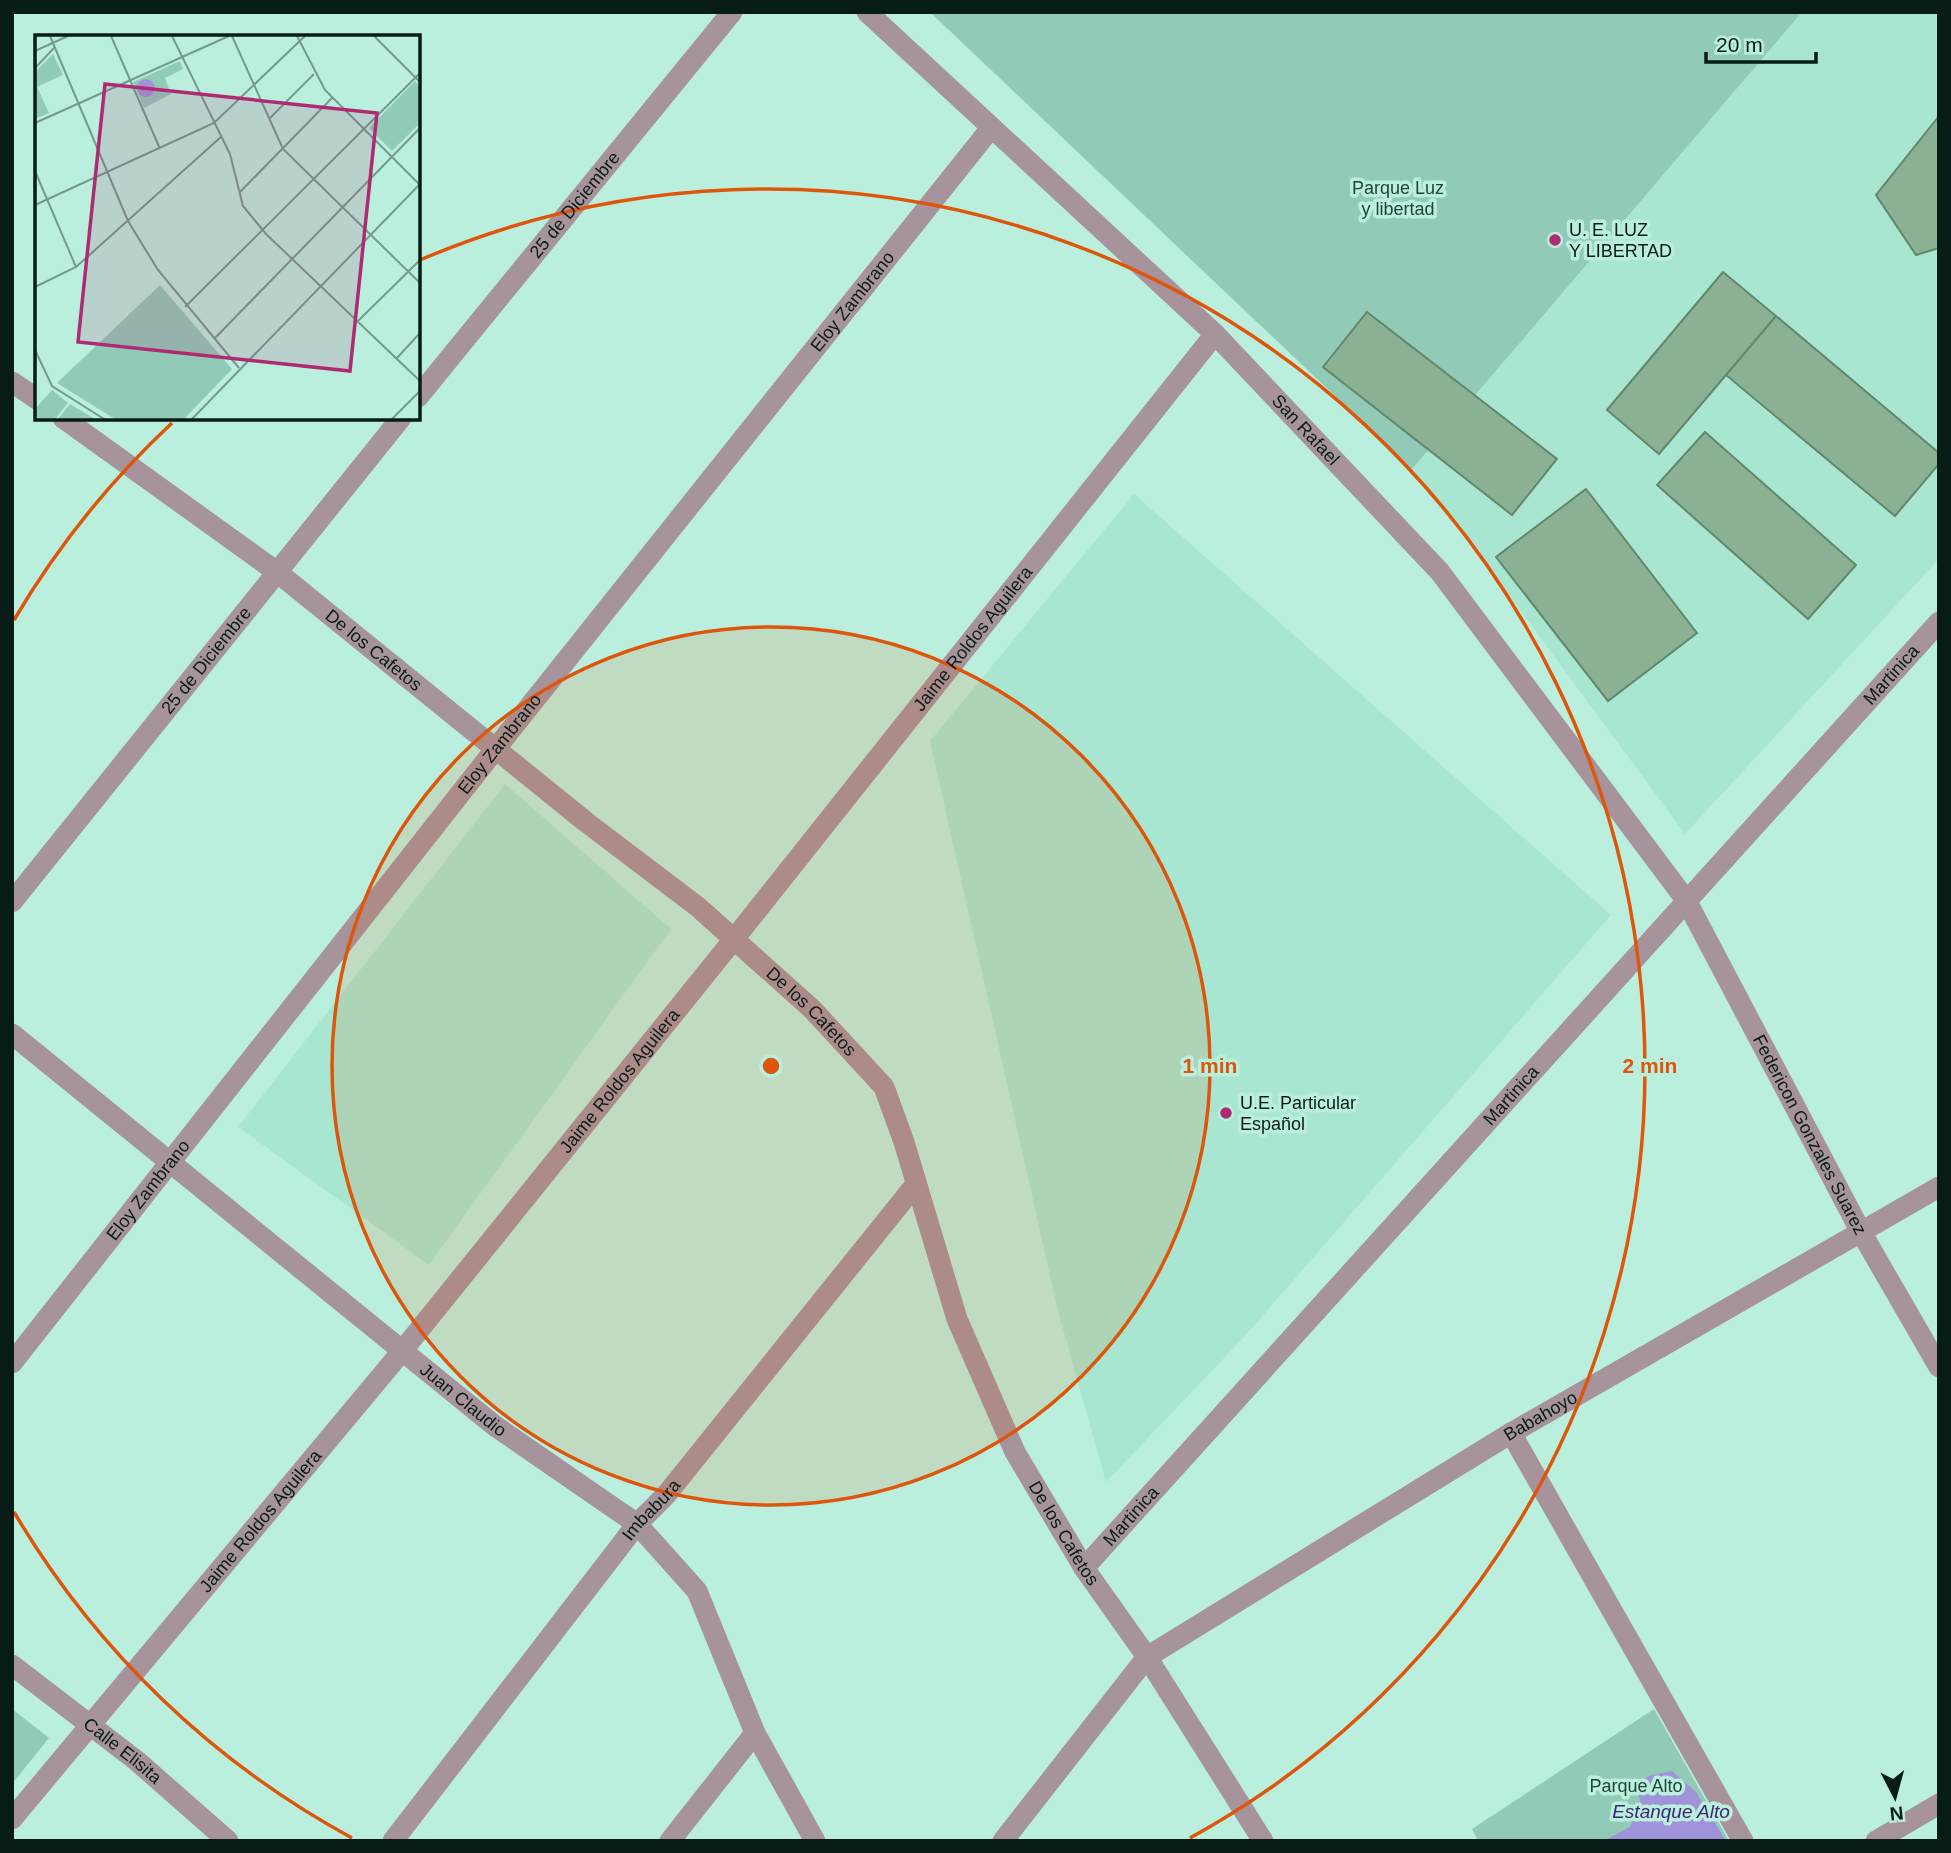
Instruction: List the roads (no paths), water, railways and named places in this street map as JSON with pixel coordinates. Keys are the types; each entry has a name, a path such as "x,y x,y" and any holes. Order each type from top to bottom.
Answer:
{"street":[{"name":"25 de Diciembre","path":"420,395 732,12"},
{"name":"San Rafael","path":"867,12 1215,334 1440,572 1686,900"},
{"name":"Eloy Zambrano","path":"12,1363 497,747 992,128"},
{"name":"Jaime Roldos Aguilera","path":"12,1819 403,1350 1215,334"},
{"path":"12,382 35,398"},
{"name":"De los Cafetos","path":"66,420 276,572 497,747 586,822 698,907 812,1009 884,1087 904,1142 957,1319 1010,1440 1084,1568 1147,1657 1263,1841"},
{"name":"25 de Diciembre","path":"12,902 399,420"},
{"name":"Martinica","path":"1084,1568 1939,622"},
{"name":"Federicon Gonzales Suarez","path":"1686,900 1861,1232 1939,1367"},
{"name":"Juan Claudio","path":"12,1034 495,1426 637,1524 697,1591 754,1733 815,1841"},
{"name":"Imbabura","path":"393,1841 637,1524 666,1495 916,1184"},
{"name":"Babahoyo","path":"1147,1657 1511,1433 1939,1187"},
{"path":"1511,1433 1743,1841"},
{"path":"1003,1841 1147,1657"},
{"name":"Calle Elisita","path":"12,1665 137,1761 228,1841"},
{"path":"670,1841 754,1733"},
{"path":"1876,1841 1939,1804"}],"water":[{"name":"Estanque Alto","path":"1672,1771 1696,1792 1726,1841 1603,1841 1630,1827 1641,1805 1637,1788 1648,1776"}],"place":[{"name":"U. E. LUZ Y LIBERTAD","path":"1555,240"},
{"name":"U.E. Particular Español","path":"1226,1113"}],"park label":[{"name":"Parque Luz y libertad","path":"1398,198"},
{"name":"Parque Alto","path":"1636,1786"}]}
